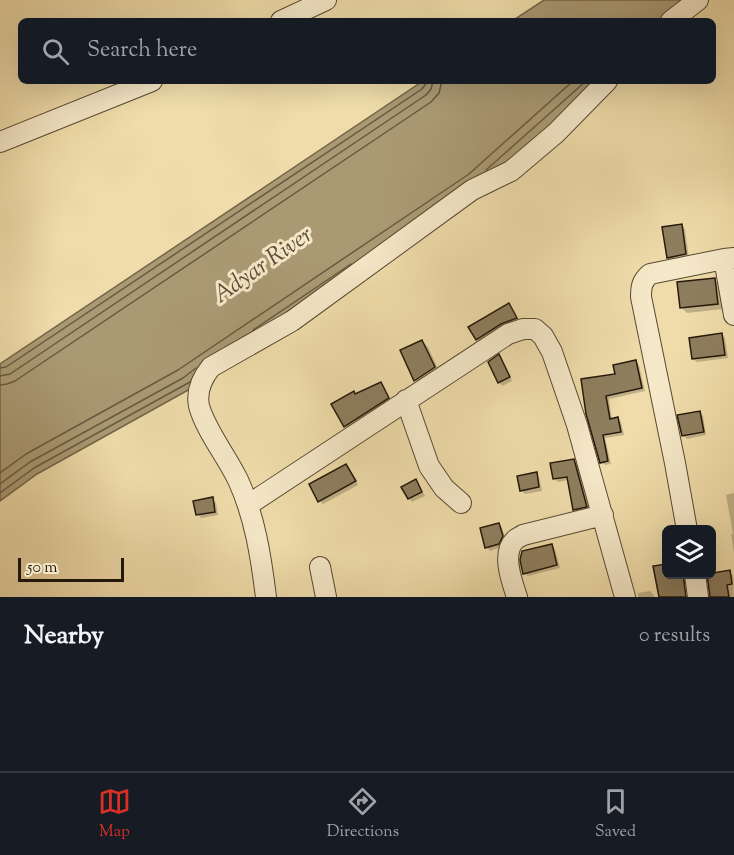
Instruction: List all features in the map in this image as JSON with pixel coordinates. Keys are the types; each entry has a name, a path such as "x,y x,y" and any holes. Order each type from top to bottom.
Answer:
{"street":[{"path":"287,18 326,0"},
{"path":"676,18 698,0"},
{"path":"0,142 145,84"},
{"path":"266,597 262,564 248,505 238,479 199,405 198,395 204,375 211,367 292,321 472,190 511,171 556,133 604,84"},
{"path":"686,525 678,474 641,297 641,286 650,274 729,259 734,315"},
{"path":"248,505 508,334 523,329 535,329 543,336 552,352 577,425 625,597"},
{"path":"406,400 429,466 444,488 461,503"},
{"path":"517,597 508,567 508,551 513,541 523,535 603,515"},
{"path":"320,567 326,597"},
{"path":"696,579 698,597"}],"water":[{"path":"544,0 697,0 677,18 517,18"},
{"name":"Adyar River","path":"419,84 604,84 483,191 190,389 37,474 0,501 0,364"}],"building":[{"path":"682,224 686,254 667,258 662,227"},
{"path":"715,278 718,304 680,308 677,282"},
{"path":"509,303 517,318 501,324 476,340 468,327"},
{"path":"722,333 725,355 692,359 689,338"},
{"path":"422,340 435,367 414,381 400,350"},
{"path":"499,354 510,377 498,383 488,362"},
{"path":"636,360 642,388 606,396 610,419 618,417 621,432 603,435 608,461 600,463 586,414 581,379 615,374 613,365"},
{"path":"381,382 389,398 344,427 331,404 354,391 355,394"},
{"path":"700,411 704,432 682,436 677,415"},
{"path":"574,459 587,507 573,510 567,477 553,479 550,463"},
{"path":"346,464 356,481 318,502 309,484"},
{"path":"537,472 539,487 520,491 517,476"},
{"path":"416,479 422,492 408,499 401,487"},
{"path":"213,497 215,512 196,515 193,501"},
{"path":"499,523 503,536 499,544 485,548 480,528"},
{"path":"552,544 557,565 523,574 520,560 522,551"},
{"path":"662,565 662,579 684,579 686,597 659,597 653,566"},
{"path":"730,570 732,584 727,585 729,597 710,597 708,579 716,579 716,572"}]}
